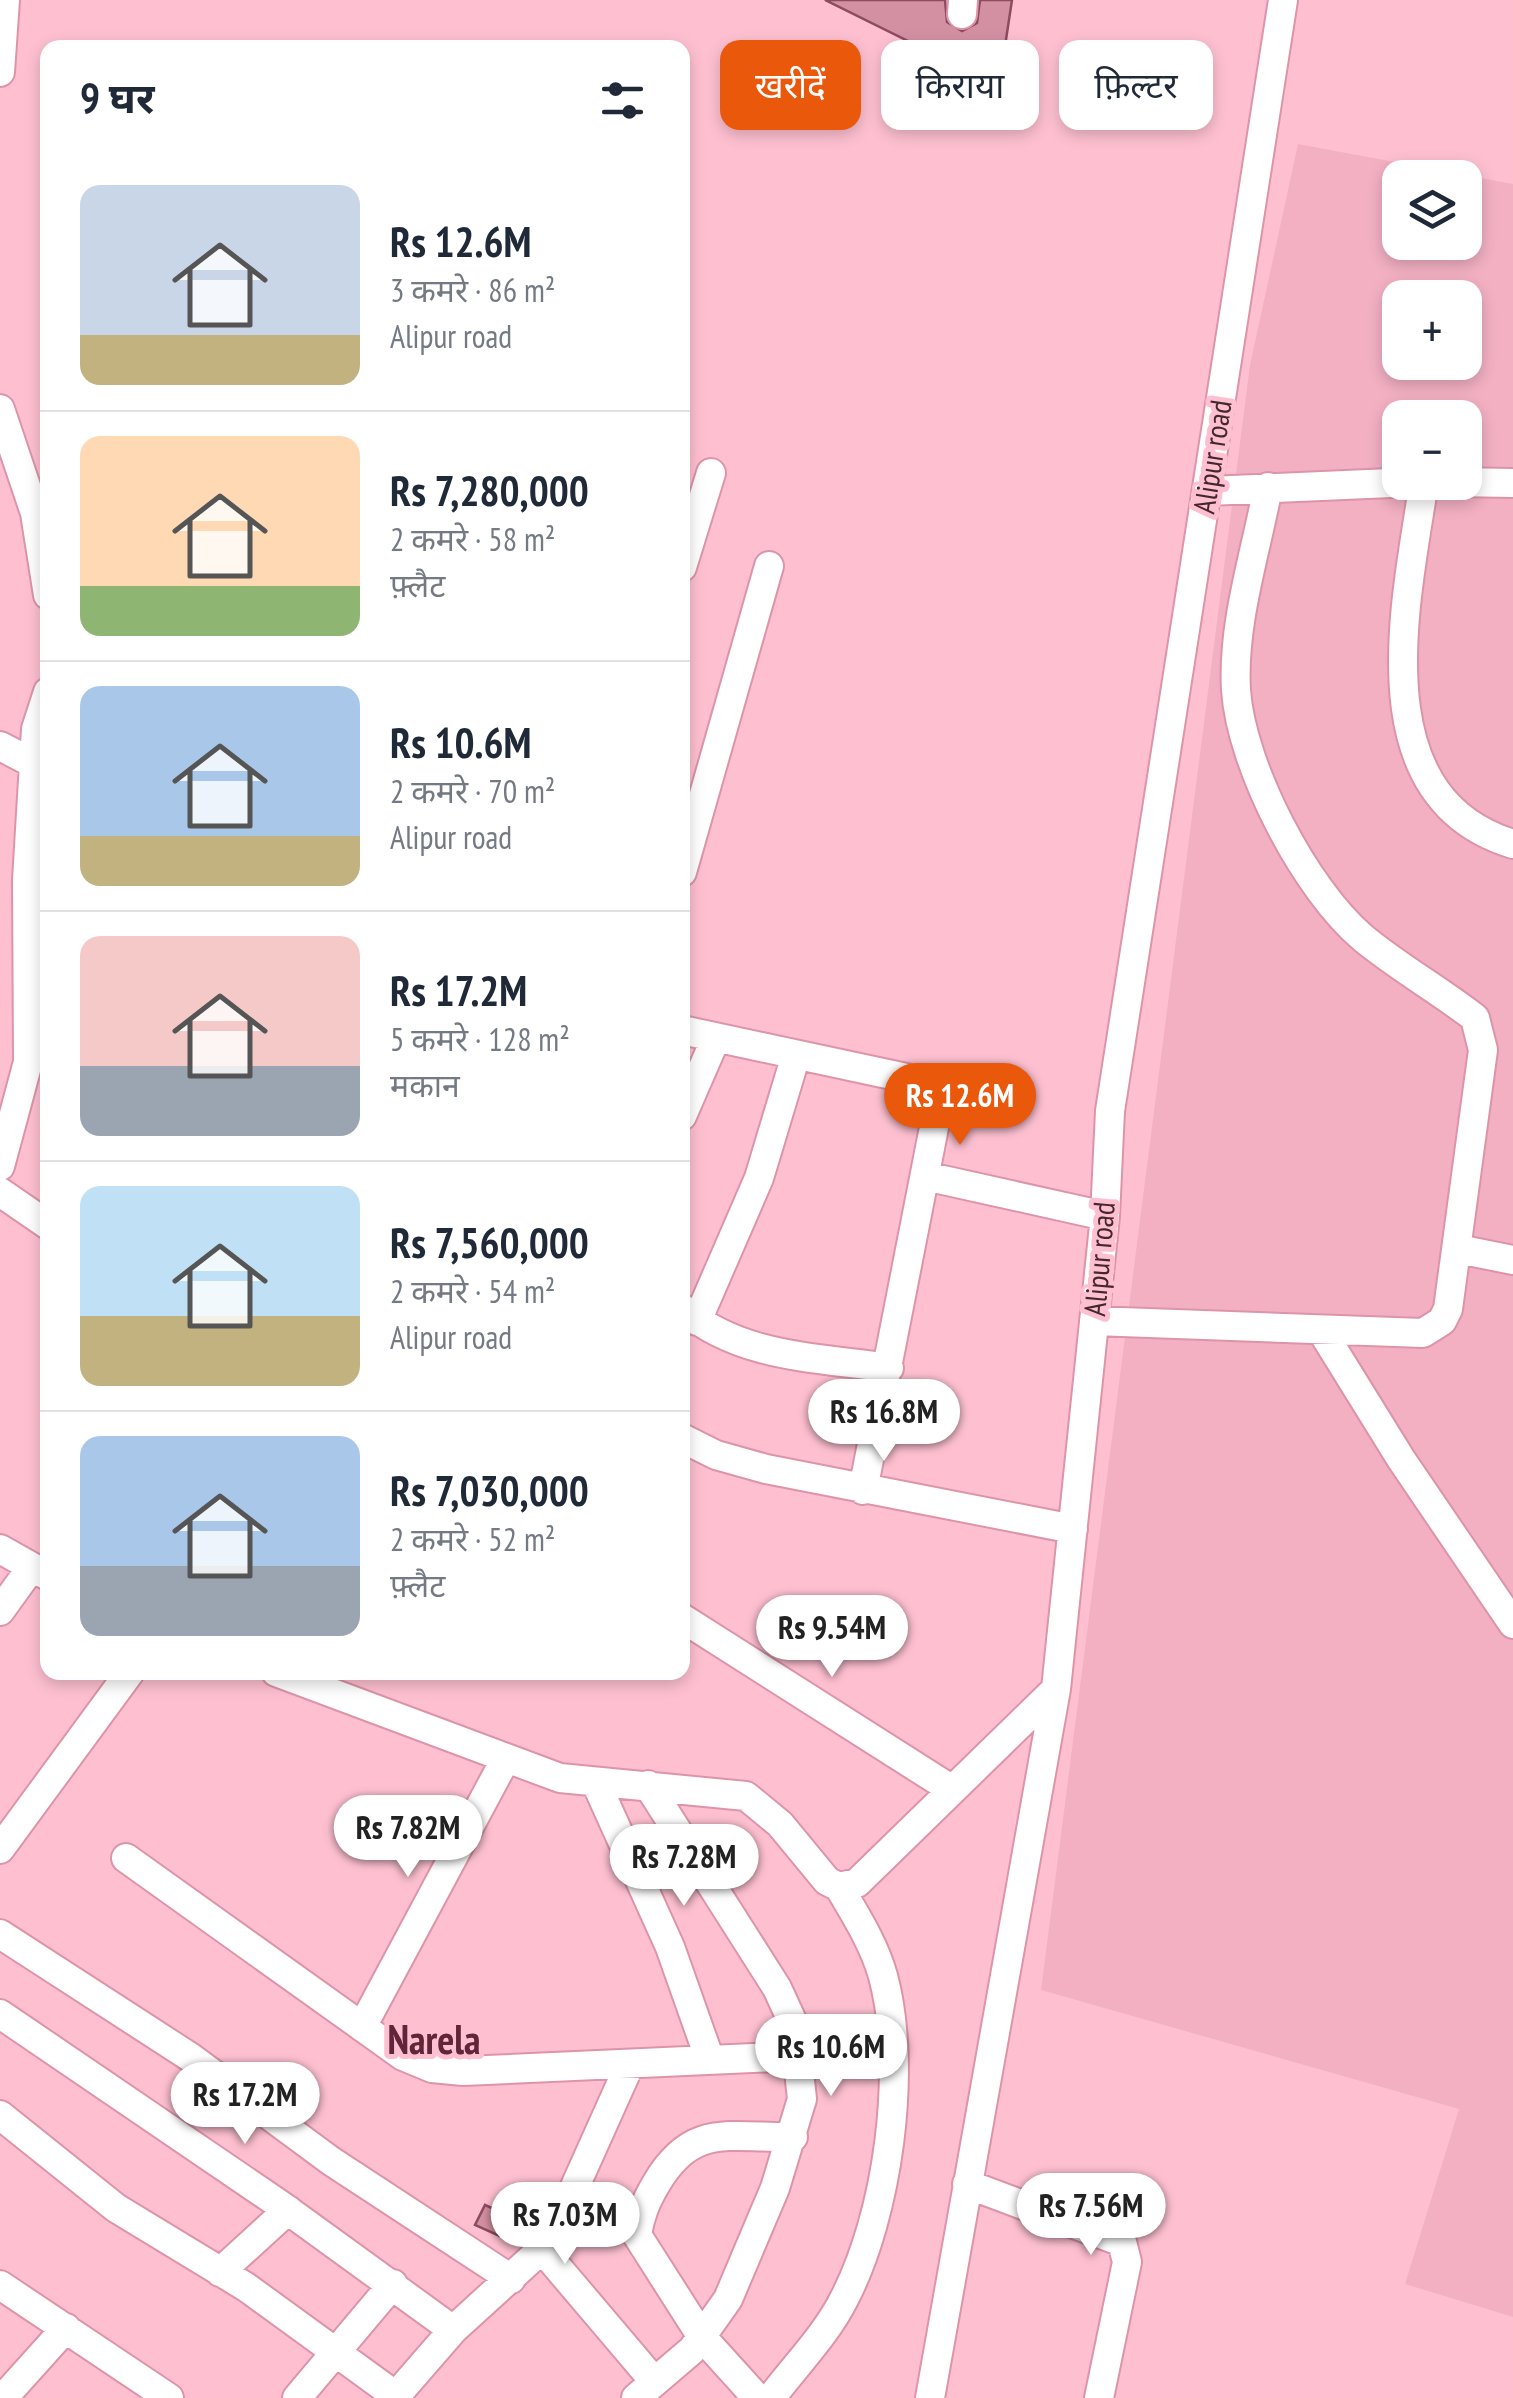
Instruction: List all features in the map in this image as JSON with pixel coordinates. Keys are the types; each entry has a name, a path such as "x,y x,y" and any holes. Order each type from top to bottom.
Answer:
{"street":[{"path":"0,72 5,0"},
{"name":"Alipur road","path":"930,2398 1056,1689 1105,1216 1112,1092 1284,0"},
{"path":"0,409 36,513 40,540"},
{"path":"690,541 711,473"},
{"path":"1482,482 1513,483"},
{"path":"1208,491 1382,483"},
{"path":"1094,1322 1323,1333 1423,1333 1442,1321 1448,1309 1482,1050 1475,1018 1362,936 1336,910 1281,826 1259,782 1236,690 1238,648 1268,487"},
{"path":"1421,500 1404,624 1405,708 1416,756 1436,792 1457,815 1492,838 1513,844"},
{"path":"690,841 769,566"},
{"path":"0,746 40,767"},
{"path":"0,1166 28,1062 40,809"},
{"path":"690,1032 906,1078 935,1091 938,1107 863,1490"},
{"path":"690,1098 715,1040"},
{"path":"796,1056 759,1178 690,1315 731,1342 756,1349 888,1368"},
{"path":"925,1176 1105,1216"},
{"path":"0,1192 40,1220"},
{"path":"1458,1248 1513,1260"},
{"path":"1323,1333 1401,1459 1513,1624"},
{"path":"690,1442 716,1455 766,1470 1073,1529"},
{"path":"0,1550 39,1572 0,1610"},
{"path":"690,1623 951,1789"},
{"path":"0,1849 124,1680"},
{"path":"300,1680 560,1778 746,1796 764,1808 828,1881 838,1887 873,1946 884,1978 892,2054 888,2144 855,2277 826,2328 770,2398"},
{"path":"838,1887 857,1883 1056,1689"},
{"path":"362,2026 505,1760"},
{"path":"596,1783 670,1947 710,2060"},
{"path":"542,2250 645,2390 702,2337 728,2299 792,2137 802,2099 794,2025 777,1988 648,1784"},
{"path":"126,1858 403,2056 432,2068 464,2071 799,2056"},
{"path":"0,1934 190,2058 331,2161 510,2279"},
{"path":"0,2014 288,2210 452,2330"},
{"path":"0,2115 116,2208 220,2272 400,2395 452,2330 542,2250 564,2211 630,2064"},
{"path":"757,2398 702,2337 637,2235 642,2208 670,2158 690,2143 792,2137"},
{"path":"967,2184 1122,2242 1127,2262 1099,2398"},
{"path":"220,2272 288,2210"},
{"path":"297,2398 393,2284"},
{"path":"0,2286 170,2398"},
{"path":"3,2398 66,2328"}],"shaded area":[{"path":"1298,144 1384,160 1382,260 1482,260 1482,178 1513,184 1513,2317 1405,2284 1459,2109 1041,1990 1250,365"}],"building":[{"path":"825,0 945,0 947,22 962,31 977,23 980,0 1012,0 1006,40 906,40"},
{"path":"485,2205 530,2225 520,2245 475,2225"}],"district":[{"name":"Narela","path":"434,2040"}]}
